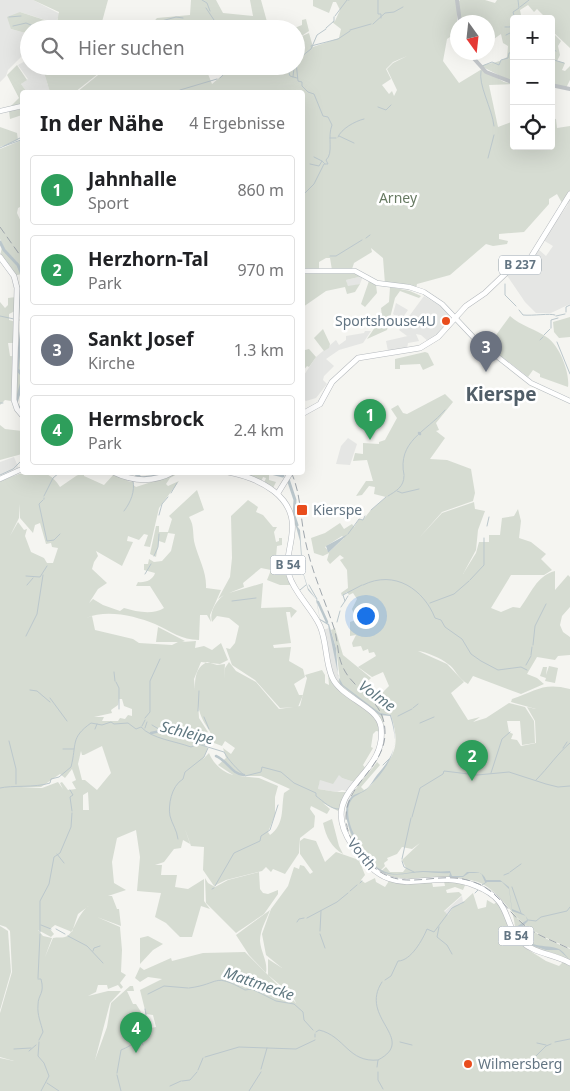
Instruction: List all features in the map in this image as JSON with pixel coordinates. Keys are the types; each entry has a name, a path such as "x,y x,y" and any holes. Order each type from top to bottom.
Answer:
{"main road":[{"path":"0,111 20,106"},
{"name":"B 237","path":"305,412 320,404 332,382 358,358 423,347 438,337 503,276 531,257 562,204 570,194"},
{"path":"0,257 15,278 18,307 14,402 20,412"},
{"path":"305,271 355,271 377,284 414,288 437,301 475,339 536,386 570,401"},
{"path":"0,479 20,469"},
{"path":"120,475 146,481 159,479 167,475"},
{"path":"237,475 258,482 278,493 289,475"},
{"name":"Vorth","path":"278,493 290,512 293,528 288,562 289,575 320,626 332,677 348,696 374,714 380,723 381,736 375,756 340,810 342,826 352,844 370,867 382,876 404,882 460,881 481,888 502,904 515,933 523,943 570,963"}],"street":[{"path":"458,0 459,15"},
{"path":"475,60 486,72 510,81"},
{"path":"555,86 570,89"}],"shaded area":[{"path":"0,0 33,0 60,14 57,20 45,20 20,12 11,29 20,32 20,58 8,70 6,76 0,82"},
{"path":"25,75 45,75 49,90 26,90 21,84 28,79"},
{"path":"570,197 570,304 551,313 536,313 525,302 506,274 538,249 546,256 553,246 543,240 567,206"},
{"path":"363,276 360,284 348,287 346,280"},
{"path":"424,296 442,307 452,319 429,342 421,335 416,334 419,341 408,343 407,349 388,351 386,341 412,335 407,336 399,330"},
{"path":"396,303 408,310 401,320 393,314"},
{"path":"365,331 371,331 363,343 339,350 326,359 334,366 324,376 323,380 327,384 316,398 305,400 305,374 316,357 336,340 339,345 346,340 346,336 364,333"},
{"path":"348,438 357,444 350,465 336,464 341,446"},
{"path":"14,457 19,469 0,479 0,462"},
{"path":"295,523 300,530 303,572 308,588 320,604 317,603 320,619 329,624 336,648 338,673 328,625 320,620 316,599 308,590 302,570 300,541"},
{"path":"348,534 329,552 328,552 326,546"},
{"path":"329,628 339,681 335,682 332,677 323,630"},
{"path":"339,677 343,685 380,713 391,715 395,739 390,716 380,715 340,684"},
{"path":"393,750 387,764 375,781 367,789 353,798 350,803 348,816 356,839 369,860 382,870 397,874 385,873 377,869 369,861 361,851 354,840 346,816 347,805 351,797 368,787 388,761"},
{"path":"339,774 342,778 357,783 350,792 318,789 320,779 333,781"},
{"path":"420,871 450,871 452,876 463,876 467,872 480,873 469,873 463,877 449,877 450,873 423,872 397,874"},
{"path":"481,874 486,880 500,880 509,887 512,909 526,916 512,911 509,889 502,882 485,882"},
{"path":"462,896 463,902 461,904 457,905 448,915 444,912"},
{"path":"526,916 528,921 520,929 527,941 536,945 559,949 570,960 559,950 546,950 531,945 517,933 519,928 516,927 527,920"}],"green space":[{"path":"33,0 108,0 102,20 57,20 59,12"},
{"path":"191,0 216,0 223,13 253,16 250,0 261,0 267,20 155,20 157,18 190,15"},
{"name":"Arney","path":"313,0 457,0 457,15 450,15 450,37 447,39 443,61 459,83 482,69 486,74 487,72 504,82 510,83 489,85 498,127 510,122 510,150 555,150 555,119 557,128 570,126 570,192 562,203 557,194 549,199 549,204 524,232 499,234 499,239 508,241 507,244 493,246 486,244 450,275 417,284 416,288 385,284 383,258 371,248 372,252 354,263 352,269 332,270 330,258 326,258 319,262 319,270 305,270 305,90 79,90 98,75 208,75 212,84 222,75 305,75 305,35 309,33 313,47 339,38 341,29 332,22 335,21 340,10 336,2 333,2 329,13 313,6","holes":["407,56 393,63 387,69 397,90 394,96 392,91 389,94 382,85 391,79 386,69 393,62"]},
{"path":"460,0 485,0 495,3 497,0 570,0 570,48 555,34 555,15 543,15 537,9 534,12 528,5 520,10 521,15 510,15 510,81 481,66 507,57 508,46 503,43 501,34 495,38 495,15 459,15 458,2"},
{"path":"20,12 45,20 20,20 20,32 11,29 7,17"},
{"path":"306,19 309,31 305,34 305,20 302,20"},
{"path":"555,35 561,41 558,46 560,55 557,61 565,63 562,70 565,71 570,66 570,80 566,88 555,85"},
{"path":"17,65 20,70 20,75 24,75 27,80 21,84 26,90 20,90 20,105 0,109 11,106 19,98 7,75"},
{"path":"45,75 97,75 78,90 49,90"},
{"path":"20,109 20,116 10,119 9,111"},
{"path":"0,127 17,133 18,140 0,147"},
{"path":"20,141 20,207 17,213 20,220 20,274 17,275 16,278 0,256 2,247 15,263 17,262 5,250 0,239 0,149"},
{"path":"351,271 363,276 346,280 348,286 360,284 355,292 347,294 345,287 326,291 305,306 305,272"},
{"path":"369,281 376,285 377,293 365,307 361,304"},
{"path":"390,287 410,291 421,296 419,298 400,291 395,298 387,330 367,339 382,317 381,308 389,302"},
{"path":"16,297 15,311 9,314 9,320 16,322 15,343 8,343 10,356 20,357 20,395 11,401 5,400 0,405 0,302 5,308 8,305 8,298"},
{"path":"510,316 552,342 563,361 568,387 540,377 540,374 533,370 528,377 488,346"},
{"path":"570,317 570,337 559,338 554,332 553,322"},
{"path":"323,329 330,344 329,348 324,351 314,338"},
{"path":"309,349 316,357 309,367 307,366 305,368 305,350"},
{"path":"425,352 428,353 434,365 423,370 420,364 400,365 400,369 395,369 395,359"},
{"path":"445,394 453,402 436,423 439,430 436,431 445,438 430,459 447,460 471,469 475,493 473,501 442,512 419,538 442,513 474,502 475,509 485,511 478,530 476,550 463,574 476,553 479,542 489,542 489,535 500,535 502,518 514,516 518,509 521,521 519,538 531,542 546,554 541,559 552,570 544,575 511,575 491,608 501,612 513,607 520,608 538,581 548,573 555,571 555,590 568,575 570,577 570,607 562,616 560,625 563,632 570,637 570,655 558,656 555,660 537,657 527,674 537,678 544,684 521,694 473,676 468,684 445,662 418,651 447,664 464,682 451,693 468,720 480,717 473,722 486,718 509,703 525,707 534,721 535,743 522,745 520,721 507,721 509,732 513,734 511,739 517,740 521,746 536,743 535,721 527,707 536,709 511,702 512,699 546,687 553,686 570,689 570,948 536,932 554,942 570,949 570,1091 0,1091 0,1058 14,1061 0,1057 0,1013 12,972 10,931 0,925 0,481 20,474 48,475 60,487 78,475 84,475 104,485 113,475 117,475 133,482 133,485 136,487 175,475 170,478 166,484 168,486 179,481 159,508 150,547 144,546 148,535 144,534 139,540 128,536 127,541 133,542 122,566 96,551 98,556 92,569 107,583 98,589 89,603 93,599 120,611 124,608 139,612 155,612 164,608 150,586 136,586 138,582 152,578 155,573 144,570 144,564 148,564 149,559 154,562 162,561 171,551 175,534 168,533 165,543 159,541 156,557 150,554 156,526 159,526 159,532 168,532 172,519 169,516 197,490 204,510 189,517 195,545 204,571 206,588 221,590 210,615 211,622 207,615 200,615 199,640 181,637 139,618 112,614 92,616 95,630 133,639 139,643 172,645 178,642 156,642 158,627 185,641 182,642 196,641 195,648 204,646 212,650 221,643 228,660 220,664 210,663 217,665 225,664 224,679 225,668 229,662 236,671 256,682 279,709 300,706 307,678 305,675 322,670 325,675 325,683 329,685 327,663 333,683 340,680 336,648 331,630 335,628 343,655 371,678 363,686 379,696 389,686 383,672 372,677 358,667 376,656 374,652 369,653 368,649 363,651 361,646 353,647 352,643 356,635 350,636 350,622 356,620 352,609 357,599 353,593 349,595 347,592 342,596 341,593 348,588 347,570 340,560 344,558 340,555 330,564 327,560 329,553 323,556 314,553 311,538 325,533 340,523 344,529 352,524 354,527 359,519 363,520 386,497 374,494 375,487 369,486 362,495 356,496 366,481 373,481 367,460 353,461 355,453 363,454 363,443 379,444 379,442 385,440 397,418 391,409 398,405 403,413 407,414","holes":["20,504 20,518 33,533 35,525 40,523 46,544 51,543 52,547 58,548 53,563 47,563 44,558 31,552 25,536 27,529 24,530 18,522 10,536 19,518","342,536 344,538 329,552 325,547","201,662 206,663 196,674","119,699 122,699 124,706 132,709 132,716 128,715 125,719 120,718 118,721 102,721 104,717 94,717 112,713 111,710 118,705","198,703 201,716 211,733 214,743 222,746 225,741 235,748 231,754 223,748 226,758 218,765 233,775 218,767 209,753 203,759 208,748 205,746 207,742 180,733 199,736 208,732 199,718","383,714 391,715 396,741 395,748 389,761 368,788 364,790 361,787 380,765 377,762 357,787 351,798 348,810 350,832 361,854 379,872 385,866 384,863 388,860 387,858 397,854 402,847 412,849 420,843 402,860 406,868 403,872 390,872 386,867 380,872 404,878 453,878 478,882 497,895 515,916 512,913 516,931 526,944 566,959 559,966 546,961 516,942 498,901 494,904 487,900 486,907 478,909 473,893 461,904 454,906 448,915 444,911 462,895 459,892 447,893 446,890 455,887 463,890 466,883 444,881 445,886 433,887 432,882 398,883 389,881 385,887 376,882 375,878 365,883 361,880 365,875 359,860 336,852 325,862 316,841 304,838 300,841 300,854 313,872 310,874 304,866 300,865 299,869 294,867 288,886 271,909 262,934 266,955 282,968 268,959 268,975 245,952 203,953 172,961 171,958 144,970 140,967 135,978 140,982 148,977 162,979 140,990 146,1014 153,1015 156,1027 151,1028 136,1004 133,1004 127,991 134,991 133,986 130,986 111,1003 107,1027 95,1060 110,1003 121,991 108,991 88,996 96,992 98,985 107,985 108,989 118,985 121,989 123,987 120,983 126,975 121,972 120,927 97,917 121,926 119,909 117,909 112,896 108,896 126,890 114,883 112,862 117,838 136,830 140,857 137,891 161,893 155,917 166,923 180,937 192,937 201,906 210,909 204,901 204,879 188,889 175,887 177,875 161,875 162,865 155,865 164,862 174,849 181,848 183,840 190,844 185,829 191,846 204,847 203,870 214,886 226,880 262,871 266,867 271,872 273,869 285,874 299,853 300,838 314,827 315,816 310,809 311,806 327,814 330,809 323,803 338,811 350,792 318,789 320,780 333,784 339,775 342,778 357,783 366,769 363,765 373,748 371,747 373,734 376,731 382,732 379,749 381,751 384,735","102,746 111,773 97,790 85,780 82,780 78,764 81,751 82,755","72,769 76,780 72,782 76,789 68,790 62,782 60,783 63,789 58,782 42,788 21,788 41,787 60,774 65,778","240,776 261,776 290,789 284,793 282,816 275,831 270,835 268,832 275,815 275,797 278,786 259,778","88,792 89,810 83,810 83,795","90,905 82,913 73,929 78,914","55,925 71,932 68,935 53,938 45,957 52,938 43,936 38,930 51,937 54,934 50,929","268,975 291,994 296,1003"]},
{"path":"0,425 5,429 20,431 20,455 0,460"},
{"path":"269,475 269,480 276,482 273,488 264,483 266,478 263,477 261,482 247,476"},
{"path":"248,500 258,507 256,512 263,515 273,527 277,527 274,532 276,542 279,541 279,538 282,538 282,545 277,546 276,557 287,557 286,563 277,563 277,573 287,573 292,585 280,585 267,580 271,570 261,568 243,583 244,587 229,593 263,583 261,608 291,607 297,611 291,618 290,612 286,612 291,643 273,645 274,648 291,647 289,661 303,669 305,677 294,684 299,695 303,695 298,707 280,708 255,680 232,665 226,648 230,649 235,643 239,626 229,618 217,616 212,622 211,618 212,611 218,600 224,595 218,599 230,577 232,558 231,516"},
{"path":"549,666 558,668 555,683 545,681 546,678 540,676 543,667 547,667 546,675"},
{"path":"208,735 213,738 199,736"},
{"path":"332,819 343,854 333,845 324,828 323,823"},
{"path":"259,872 260,889 263,893 268,894 278,890 278,894 264,914 236,933 206,903 205,878 208,883 215,887 228,880"},
{"path":"270,910 260,937 266,973 249,955 236,935"},
{"path":"0,926 8,931 11,972 0,1010"},
{"path":"148,936 163,944 153,950 140,964 140,938"}],"waterway":[{"path":"202,0 207,3 210,11"},
{"path":"335,16 347,0"},
{"path":"378,0 378,14 381,14 381,18"},
{"path":"514,15 513,12 519,8 518,0"},
{"path":"520,7 529,0"},
{"path":"373,24 385,13 394,12 403,7"},
{"path":"206,8 214,20"},
{"path":"9,17 21,16"},
{"path":"165,20 176,17 183,18"},
{"path":"326,28 334,21 334,17"},
{"path":"13,26 20,24"},
{"path":"350,30 371,24"},
{"path":"505,27 510,27"},
{"path":"305,54 311,49 317,35 326,29"},
{"path":"311,46 338,39 350,31"},
{"path":"506,35 510,33"},
{"path":"482,66 492,62 499,65 501,60 508,58 510,53"},
{"path":"555,60 564,63"},
{"path":"481,71 481,83 494,126"},
{"path":"220,78 223,75"},
{"path":"290,75 297,78"},
{"path":"297,75 298,81 302,82 302,86 308,92 314,94 323,116 328,117 332,125 330,153 326,160 328,164 324,164 314,184 305,193"},
{"path":"180,90 217,79"},
{"path":"378,107 386,110 391,105"},
{"path":"338,137 349,126 364,119"},
{"path":"488,158 494,135"},
{"path":"339,136 354,143"},
{"path":"0,148 20,138"},
{"path":"330,138 336,138"},
{"path":"4,146 20,140"},
{"path":"314,157 322,161"},
{"path":"310,164 319,166 322,161 325,164"},
{"path":"366,238 370,235"},
{"path":"330,256 336,256 362,240"},
{"name":"Volme","path":"0,242 20,270"},
{"path":"505,284 505,295 516,306"},
{"path":"566,312 566,307 570,305"},
{"path":"519,310 523,315 555,315"},
{"path":"556,316 565,314"},
{"path":"0,316 14,319"},
{"path":"551,328 551,320 558,318"},
{"path":"544,335 550,329"},
{"path":"540,340 543,337"},
{"path":"557,342 570,374"},
{"name":"Volme","path":"20,344 17,369 20,373"},
{"name":"Volme","path":"20,389 16,403 20,409"},
{"path":"404,475 403,463 409,445 445,410"},
{"path":"0,475 13,469 20,462"},
{"path":"44,496 53,478 57,475"},
{"name":"Volme","path":"137,475 141,478 158,476"},
{"name":"Volme","path":"279,475 283,476"},
{"path":"388,496 401,486 404,476"},
{"name":"Volme","path":"288,479 295,500 294,516 297,525"},
{"path":"124,511 133,493 133,481 128,480"},
{"path":"171,493 177,483"},
{"path":"397,491 402,493 419,489"},
{"path":"159,515 162,504 168,497"},
{"path":"371,510 386,497"},
{"path":"43,500 39,504 47,541 54,540 60,534"},
{"path":"348,534 359,519 363,520 365,516"},
{"path":"487,526 489,517"},
{"path":"154,556 158,547 159,534"},
{"path":"470,580 484,565 484,538"},
{"path":"145,574 151,564"},
{"path":"26,576 40,577 47,566"},
{"path":"26,636 37,614 43,575"},
{"path":"27,585 33,578"},
{"path":"363,585 386,579 407,585 424,599 435,618 441,620 445,627 462,639 471,654 498,670 521,667 527,670"},
{"path":"430,603 454,594 469,581"},
{"path":"300,590 306,585"},
{"name":"Volme","path":"309,585 317,599"},
{"path":"341,607 345,601 343,595 362,585"},
{"path":"345,601 348,596"},
{"path":"232,601 256,598"},
{"name":"Volme","path":"318,602 327,622"},
{"path":"533,645 535,626 546,604"},
{"path":"337,622 340,611"},
{"path":"531,655 532,647"},
{"path":"526,665 531,656"},
{"path":"145,718 150,712 150,681 160,659"},
{"path":"114,672 115,681"},
{"path":"116,682 119,688 119,709"},
{"path":"30,690 37,691 50,702"},
{"path":"198,711 199,691"},
{"path":"50,698 67,721"},
{"path":"413,708 418,704"},
{"path":"398,716 412,709"},
{"path":"204,717 209,729"},
{"path":"420,723 434,717"},
{"path":"142,726 145,720"},
{"name":"Schleipe","path":"0,788 50,783 51,779 59,777 71,767 75,742 84,728 91,723 102,725 111,722 114,724 128,723 136,729 141,727 151,734 164,739 191,747 198,744 224,752 233,765 245,776 261,772 262,767 281,772 294,783 316,793 316,796 327,805 340,809"},
{"path":"145,728 147,722"},
{"name":"Schleipe","path":"95,729 97,724"},
{"path":"152,725 162,731"},
{"path":"151,733 165,730 177,733"},
{"path":"491,773 502,739 510,732"},
{"path":"9,741 16,769 16,784"},
{"path":"563,748 567,742"},
{"path":"536,780 570,743"},
{"path":"178,839 170,816 171,796 176,786 183,779 185,772 204,757 208,748"},
{"path":"63,749 74,749"},
{"name":"Schleipe","path":"216,756 233,770 244,775"},
{"name":"Volme","path":"383,765 389,759"},
{"path":"412,817 420,788 443,774 444,771 477,775 509,772 558,787 570,786"},
{"path":"70,790 73,795 70,797 72,811"},
{"path":"215,886 234,853 260,841 261,836 270,830 278,805"},
{"path":"40,932 40,901 49,884 54,857 60,853 71,827 72,813"},
{"path":"402,859 411,818"},
{"path":"57,854 64,863"},
{"path":"402,861 404,867 414,872"},
{"path":"510,872 521,864"},
{"path":"504,875 509,873"},
{"name":"Volme","path":"482,885 488,881"},
{"path":"350,891 357,885"},
{"path":"512,887 521,913"},
{"path":"475,893 478,890"},
{"path":"307,918 337,902 348,893"},
{"path":"385,980 391,976 398,961 412,954 427,929 434,932 452,908 464,902"},
{"path":"528,920 536,921 541,917 567,911 570,907"},
{"path":"320,931 321,911"},
{"path":"297,922 299,919 304,918"},
{"path":"41,925 51,929"},
{"path":"439,927 437,937 447,945 452,954"},
{"path":"56,929 65,934"},
{"path":"38,978 40,934"},
{"path":"320,934 325,948"},
{"path":"68,936 87,946 103,963"},
{"path":"93,951 94,948 100,946"},
{"path":"38,979 41,979 42,984 38,1009 43,1032 39,1040"},
{"name":"Mattmecke","path":"189,988 221,980 245,990 252,989 276,1001 294,1004 303,1012 304,1020 313,1030"},
{"path":"377,1067 378,1060 389,1052 392,1044 391,1036 377,1006 377,995 382,982"},
{"name":"Mattmecke","path":"148,994 164,986 188,988"},
{"name":"Mattmecke","path":"145,1009 146,1015"},
{"name":"Mattmecke","path":"117,1073 121,1050 139,1039 144,1031 145,1021"},
{"name":"Mattmecke","path":"316,1032 319,1030 328,1033 360,1057 368,1060 378,1060"},
{"path":"140,1037 143,1045"},
{"path":"555,1042 570,1039"},
{"path":"205,1057 239,1047 296,1049 315,1040"},
{"path":"39,1042 38,1056 44,1063 49,1076 41,1091"},
{"path":"400,1042 412,1045"},
{"path":"537,1043 546,1045"},
{"path":"529,1063 546,1046 551,1044"},
{"path":"29,1051 36,1045"},
{"path":"14,1049 31,1048"},
{"path":"261,1069 267,1048"},
{"path":"198,1070 203,1058"},
{"path":"182,1081 190,1080 197,1072"},
{"path":"249,1091 261,1072"},
{"path":"378,1072 378,1080 383,1089"},
{"name":"Mattmecke","path":"117,1075 121,1091"},
{"path":"170,1086 181,1081"},
{"path":"47,1083 59,1091"}],"railway":[{"path":"0,227 20,255"},
{"path":"292,475 299,497 303,531 314,573 334,628 342,665 353,682 374,703 384,721 385,733 379,756 359,784 348,804 347,827 355,846 375,869 389,877 403,880 462,879 479,884 492,892 528,928 570,949"}],"place":[{"name":"Sportshouse4U","path":"446,321"},
{"name":"Sankt Josef","path":"486,372"},
{"name":"Jahnhalle","path":"370,440"},
{"name":"Kierspe","path":"302,510"},
{"name":"Herzhorn-Tal","path":"472,781"},
{"name":"Hermsbrock","path":"136,1053"},
{"name":"Wilmersberg","path":"468,1064"}],"district":[{"name":"Kierspe","path":"501,394"}]}
